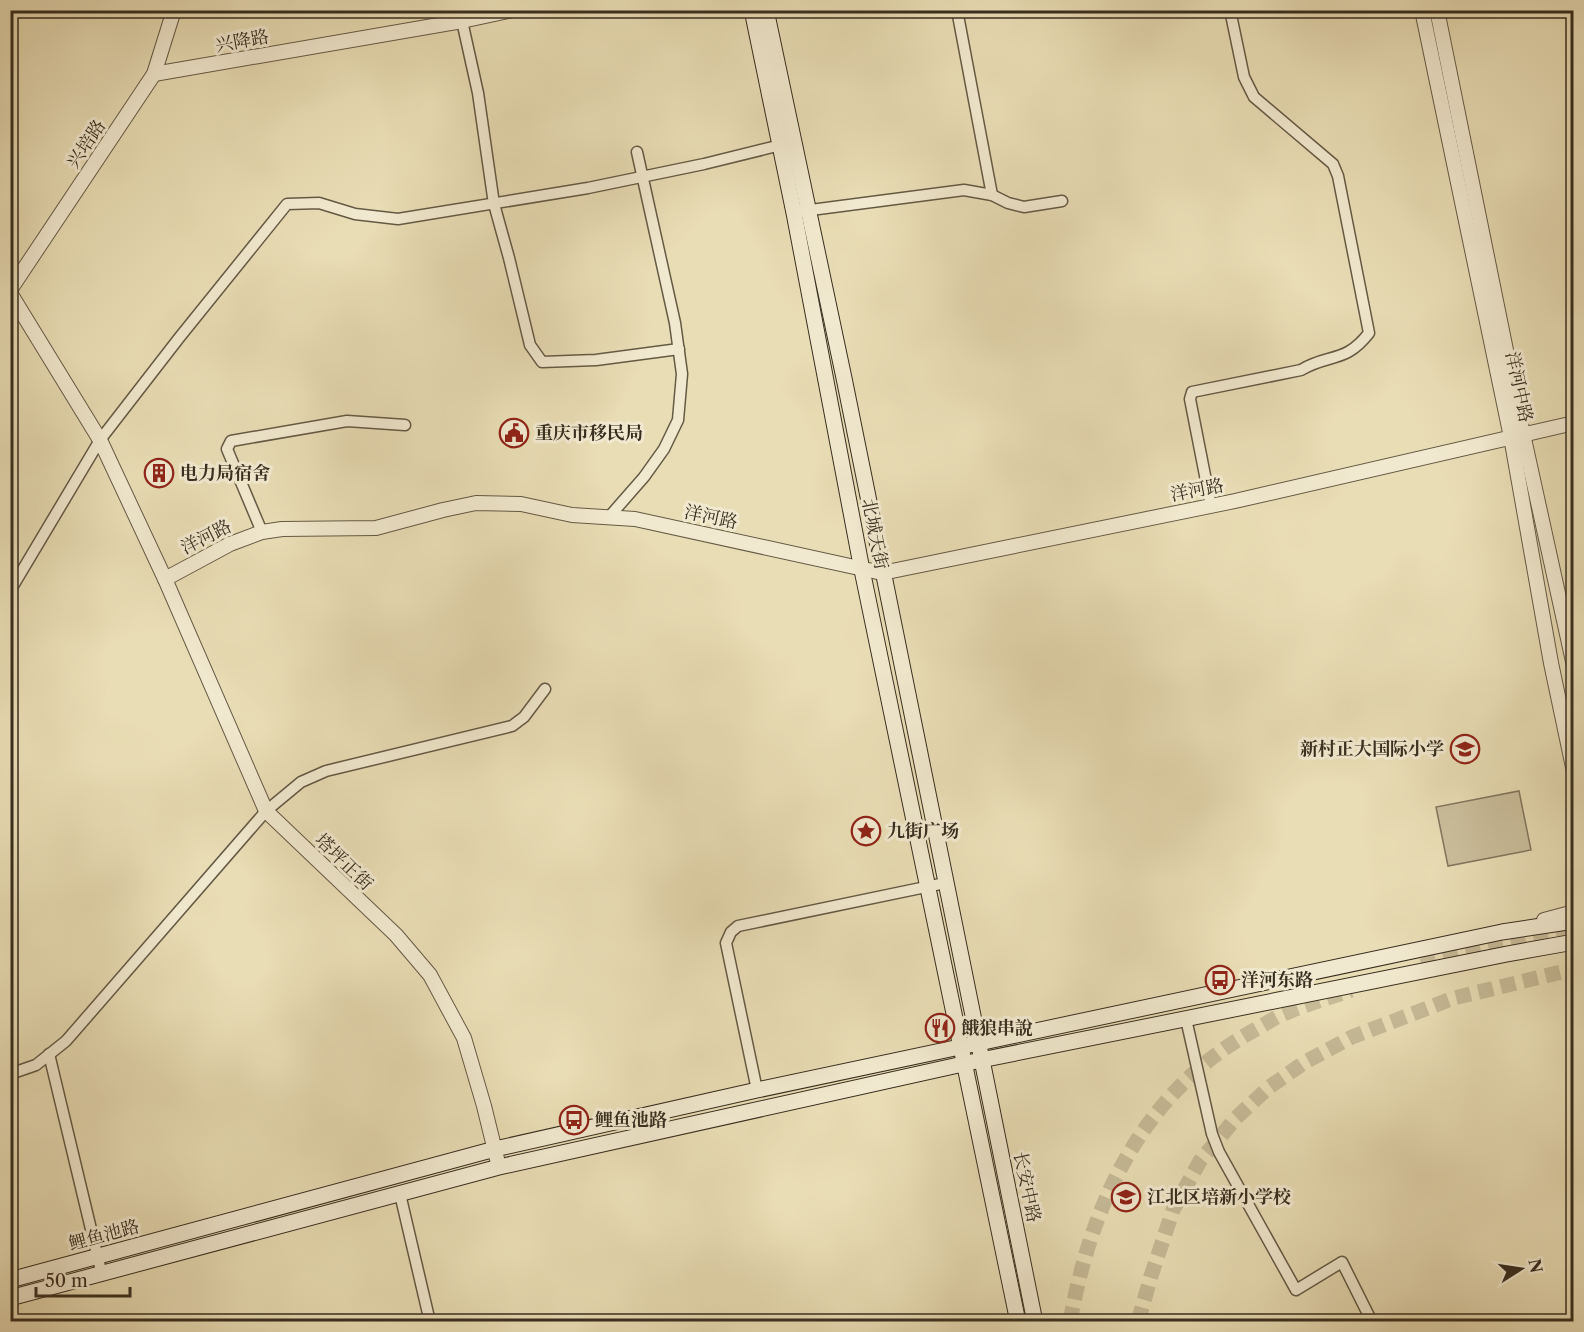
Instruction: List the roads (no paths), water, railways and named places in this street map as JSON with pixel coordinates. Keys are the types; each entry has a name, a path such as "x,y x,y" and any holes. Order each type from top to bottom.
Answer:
{"main road":[{"name":"北城天街","path":"752,10 787,143"},
{"name":"北城天街","path":"766,10 787,143 882,573 981,1060"},
{"name":"北城天街","path":"801,211 862,570 964,1064"},
{"path":"977,1043 1502,932 1574,921"},
{"path":"981,1060 1574,942"},
{"name":"鲤鱼池路","path":"10,1280 495,1149 977,1043"},
{"name":"鲤鱼池路","path":"10,1298 499,1167 981,1060"},
{"name":"长安中路","path":"981,1060 1035,1322"},
{"name":"长安中路","path":"964,1064 1018,1322"}],"street":[{"name":"兴培路","path":"10,291 154,74 174,10"},
{"name":"兴降路","path":"154,74 462,21 513,10"},
{"path":"957,10 992,195"},
{"path":"1211,506 1190,399 1192,392 1301,369 1310,364 1346,354 1359,347 1369,333 1338,176 1333,164 1254,97 1244,77 1230,10"},
{"name":"洋河中路","path":"1422,10 1517,436 1574,666"},
{"name":"洋河中路","path":"1437,10 1517,436 1551,663 1574,772"},
{"path":"462,21 478,93 494,204 530,345 542,362 596,360 679,349"},
{"path":"10,591 100,440 287,204 319,203 355,214 398,219 642,177 787,143"},
{"path":"609,517 644,477 678,420 682,374 675,323 637,152"},
{"path":"801,211 964,190 992,195 1008,203 1024,207 1062,201"},
{"path":"10,291 100,440 165,579"},
{"path":"262,532 227,449 231,441 347,422 405,425"},
{"name":"洋河路","path":"165,579 230,544 262,532 282,529 376,528 476,503 521,504 572,515 635,519 882,573 1211,506 1574,423"},
{"name":"塔坪正街","path":"165,579 266,811 396,935 430,975 464,1038 499,1167"},
{"path":"10,1074 36,1065 66,1041 266,811 301,782 326,771 512,726 524,717 545,689"},
{"path":"757,1090 726,943 731,932 738,926 945,883"},
{"path":"1502,932 1574,912"},
{"path":"1186,1019 1212,1134 1296,1290 1342,1262 1372,1322"},
{"path":"49,1054 102,1275"},
{"path":"400,1194 430,1322"}],"tunnel":[{"path":"1422,966 1497,945 1574,932"},
{"path":"1138,1322 1173,1210 1200,1161 1236,1118 1268,1088 1305,1062 1352,1037 1454,998 1574,969"},
{"path":"1070,1322 1093,1233 1109,1191 1130,1152 1155,1115 1184,1082 1218,1053 1282,1015 1351,990"}],"place":[{"name":"重庆市移民局","path":"514,433"},
{"name":"电力局宿舍","path":"159,473"},
{"name":"新村正大国际小学","path":"1465,749"},
{"name":"九街广场","path":"866,831"},
{"name":"洋河东路","path":"1220,980"},
{"name":"餓狼串說","path":"940,1028"},
{"name":"鲤鱼池路","path":"574,1120"},
{"name":"江北区培新小学校","path":"1126,1197"}]}
